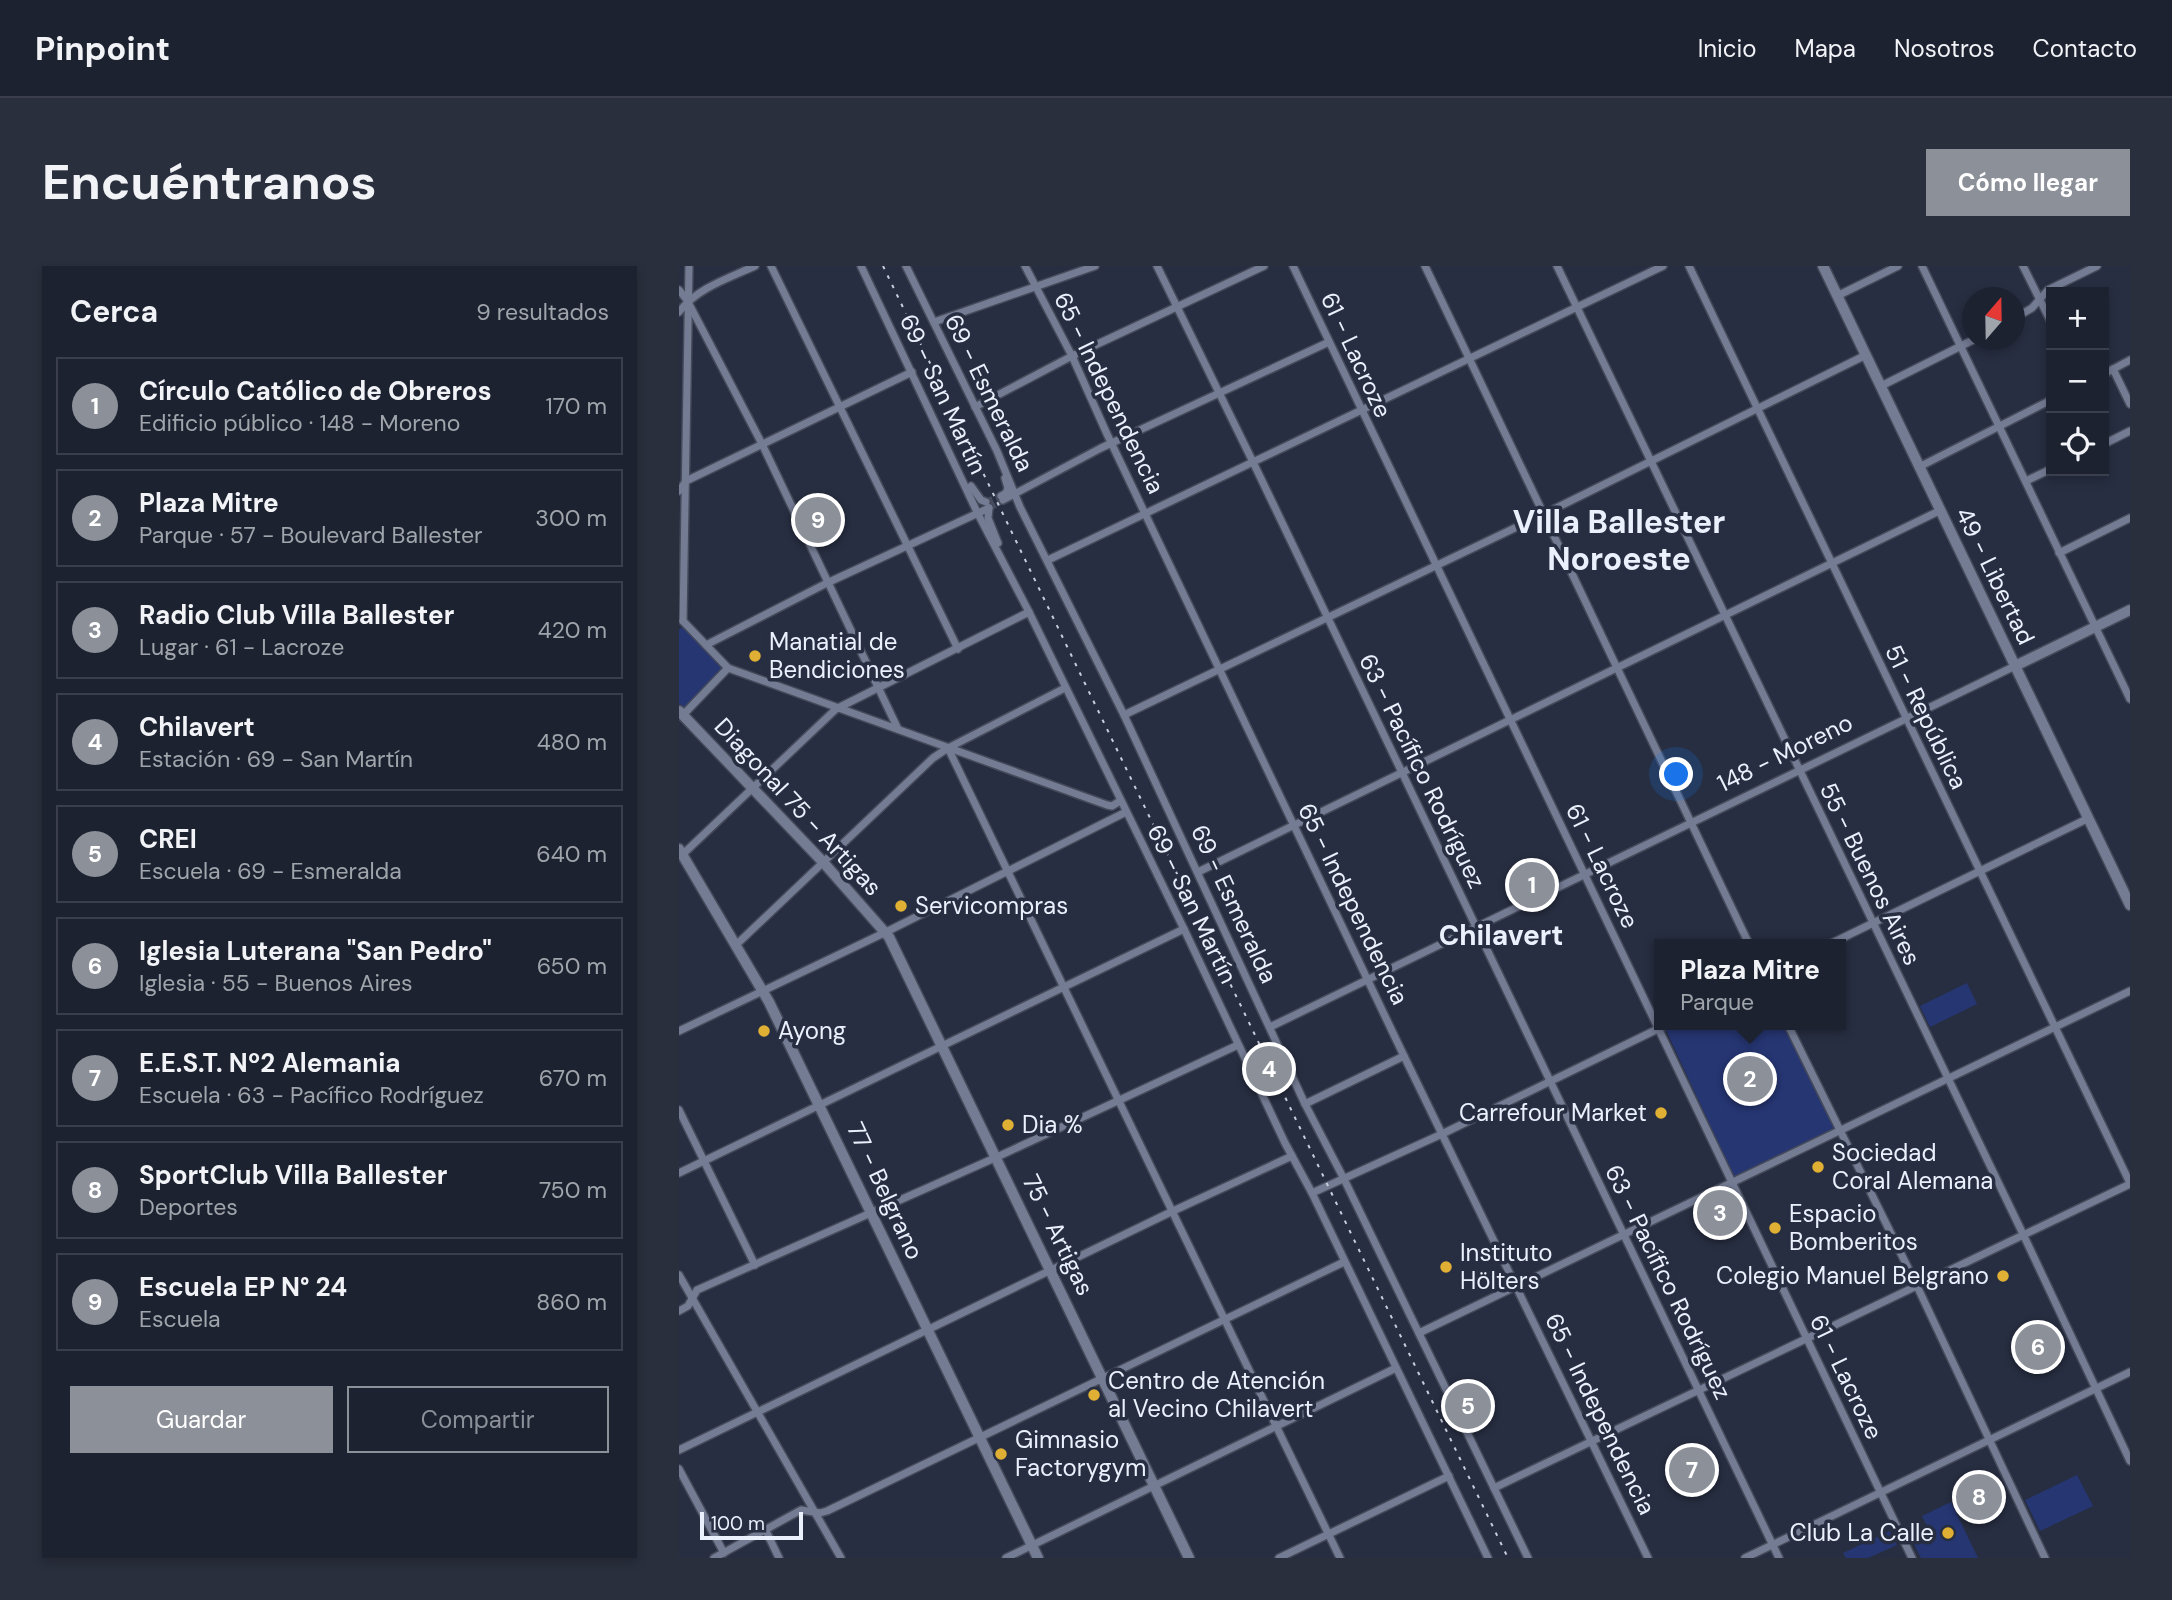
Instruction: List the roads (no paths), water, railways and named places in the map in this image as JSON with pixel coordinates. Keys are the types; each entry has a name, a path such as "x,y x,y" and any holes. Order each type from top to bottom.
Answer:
{"street":[{"path":"689,266 682,478 681,623 728,668 1107,805 1112,806 1120,801"},
{"path":"679,312 687,300 755,266"},
{"path":"771,266 958,649"},
{"name":"69 - San Martín","path":"861,266 978,514 1029,612 1184,929 1488,1558"},
{"name":"69 - Esmeralda","path":"906,266 997,451 1020,507 1124,715 1305,1104 1528,1558"},
{"name":"65 - Independencia","path":"1025,266 1072,356 1111,444 1404,1056 1648,1558"},
{"path":"933,322 1095,266"},
{"name":"63 - Pacífico Rodríguez","path":"1157,266 1779,1558"},
{"path":"975,407 1072,356 1264,266"},
{"name":"61 - Lacroze","path":"1293,266 1654,1021"},
{"path":"1425,266 1747,939"},
{"name":"55 - Buenos Aires","path":"1556,266 2130,1461"},
{"path":"1048,560 1663,266"},
{"name":"51 - República","path":"1689,266 2130,1183"},
{"name":"49 - Libertad","path":"1823,266 2130,905"},
{"path":"1837,296 1898,266"},
{"path":"1922,266 2130,698"},
{"path":"2023,266 2046,313"},
{"path":"2025,312 2048,290 2097,266"},
{"path":"679,290 687,300 762,444 898,729"},
{"path":"997,451 996,461 1008,488 1002,498 1017,495 1111,444 1329,342"},
{"path":"1881,386 1960,346"},
{"path":"1124,715 1542,515 1866,355"},
{"path":"2109,371 2130,360"},
{"path":"2113,369 2130,404"},
{"path":"682,478 762,444 912,372"},
{"path":"1919,467 2046,403"},
{"path":"2109,442 2130,431"},
{"path":"956,466 973,492 988,505"},
{"path":"2026,481 2046,471"},
{"path":"679,491 682,478"},
{"path":"706,645 827,583 978,514 988,505"},
{"path":"988,505 988,518 1001,548 1000,557"},
{"path":"1198,872 1939,511"},
{"path":"2059,553 2130,519"},
{"name":"148 - Moreno","path":"1270,1027 2130,610"},
{"path":"680,854 837,709 1029,612"},
{"path":"681,713 728,668"},
{"path":"736,945 948,748 1065,688"},
{"name":"Diagonal 75 - Artigas","path":"681,713 886,932"},
{"path":"948,748 1340,1558"},
{"path":"679,1031 886,932 1126,812"},
{"path":"1842,939 2089,818"},
{"name":"77 - Belgrano","path":"680,854 763,990 1038,1558"},
{"path":"679,1173 1184,929"},
{"name":"75 - Artigas","path":"886,932 1189,1558"},
{"path":"1419,1333 2130,991"},
{"path":"1312,1193 1656,1030"},
{"name":"61 - Lacroze","path":"1658,1030 1912,1558"},
{"path":"1790,1030 1917,1286 2045,1558"},
{"path":"679,1311 685,1309 697,1290 997,1157 1238,1045"},
{"path":"1305,1104 1404,1056"},
{"path":"679,1110 755,1265"},
{"path":"679,1450 1292,1156"},
{"path":"1494,1488 2130,1183"},
{"path":"714,1558 801,1510 820,1513 828,1511 1344,1262"},
{"path":"679,1275 841,1558"},
{"path":"1006,1558 1396,1368"},
{"path":"1745,1558 2130,1372"},
{"path":"679,1469 724,1553"},
{"path":"1279,1558 1449,1476"},
{"path":"766,1531 779,1558"}],"tunnel":[{"path":"986,502 1001,496"},
{"path":"989,508 1003,500"}],"railway":[{"path":"883,266 1508,1558"}],"place":[{"name":"Escuela EP N° 24","path":"818,520"},
{"name":"Manatial de Bendiciones","path":"755,656"},
{"name":"Círculo Católico de Obreros","path":"1532,885"},
{"name":"Servicompras","path":"901,906"},
{"name":"Ayong","path":"764,1031"},
{"name":"Chilavert","path":"1269,1069"},
{"name":"Plaza Mitre","path":"1750,1079"},
{"name":"Carrefour Market","path":"1661,1113"},
{"name":"Dia %","path":"1008,1125"},
{"name":"Sociedad Coral Alemana","path":"1818,1167"},
{"name":"Radio Club Villa Ballester","path":"1720,1213"},
{"name":"Espacio Bomberitos","path":"1775,1228"},
{"name":"Instituto Hölters","path":"1446,1267"},
{"name":"Colegio Manuel Belgrano","path":"2003,1276"},
{"name":"Iglesia Luterana \"San Pedro\"","path":"2038,1347"},
{"name":"Centro de Atención al Vecino Chilavert","path":"1094,1395"},
{"name":"CREI","path":"1468,1406"},
{"name":"Gimnasio Factorygym","path":"1001,1454"},
{"name":"E.E.S.T. Nº2 Alemania","path":"1692,1470"},
{"name":"SportClub Villa Ballester","path":"1979,1497"},
{"name":"Club La Calle","path":"1948,1533"}],"district":[{"name":"Villa Ballester Noroeste","path":"1619,540"},
{"name":"Chilavert","path":"1501,935"}]}
